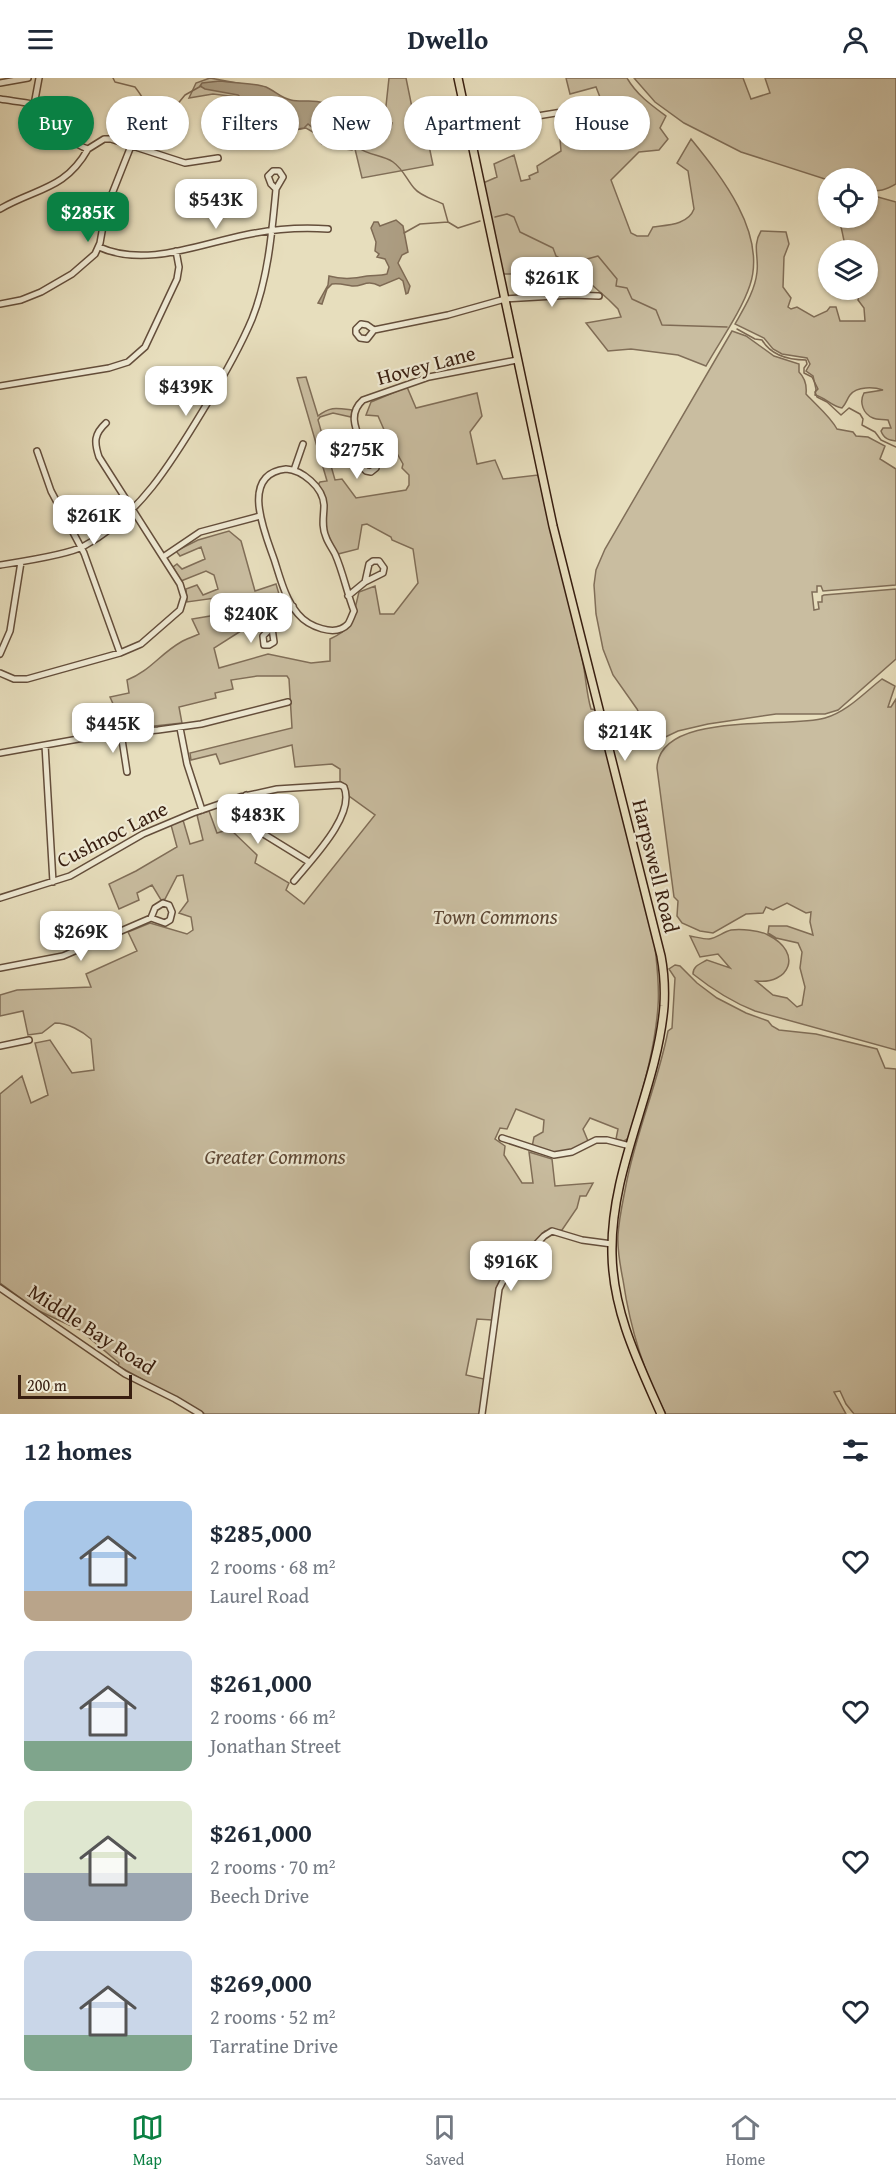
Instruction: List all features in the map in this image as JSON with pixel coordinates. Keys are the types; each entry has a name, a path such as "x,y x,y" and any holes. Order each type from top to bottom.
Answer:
{"main road":[{"name":"Harpswell Road","path":"458,78 462,96"},
{"name":"Harpswell Road","path":"474,150 554,526 661,956 664,987 662,1023 619,1190 612,1244 614,1286 623,1321 661,1414"}],"street":[{"path":"0,83 28,78"},
{"path":"36,96 39,78"},
{"path":"0,99 18,102"},
{"path":"0,209 58,183 70,174 87,150"},
{"path":"0,304 35,295 60,282 78,270 99,247 106,209 129,150"},
{"path":"144,150 185,163 218,158"},
{"path":"0,565 82,548 103,535 133,509 164,474 228,368 252,318 264,279 276,189"},
{"path":"99,247 114,252 137,254 176,251 272,230 328,229"},
{"path":"0,386 109,368 134,358 149,340 177,279 179,267 176,251"},
{"path":"374,330 448,315 504,299 572,295 599,296"},
{"name":"Hovey Lane","path":"364,450 354,417 355,409 363,400 429,377 517,360"},
{"path":"0,673 14,679 27,679 120,653 141,644 178,613 183,606 184,592 98,453 98,431 106,423"},
{"path":"294,470 303,444"},
{"path":"37,451 51,491 82,548 120,653"},
{"path":"281,470 294,470 308,478 319,490 324,503 322,520 325,536 335,555 354,611 347,624 334,630 312,626 298,614 285,594 260,516 260,491 267,477 281,470"},
{"path":"163,557 200,532 260,516"},
{"path":"0,654 8,640 11,627 21,562"},
{"path":"348,596 365,582"},
{"path":"272,628 293,606"},
{"path":"0,753 121,733 180,728 288,702"},
{"path":"180,728 187,764 202,810"},
{"path":"121,733 127,772"},
{"path":"45,745 52,882"},
{"name":"Cushnoc Lane","path":"0,898 52,882 86,868 143,834 246,795 277,789 337,786 344,788 346,801 339,822 309,862"},
{"path":"246,795 262,833 309,862 294,881"},
{"path":"0,968 69,954 151,918"},
{"path":"0,1046 29,1040"},
{"path":"502,1138 554,1155 572,1152 596,1140 607,1140 630,1146"},
{"path":"482,1414 499,1289 505,1277 544,1236 552,1231 582,1240 612,1244"},
{"name":"Middle Bay Road","path":"0,1288 112,1367 200,1414"}],"green space":[{"path":"210,78 253,86 277,96 213,94 189,98 196,83"},
{"path":"389,78 406,78 410,96 404,96 404,150 430,150 433,165 362,178 355,150 392,150 392,96 387,96"},
{"path":"566,78 627,78 641,96 600,96 596,87 570,94"},
{"path":"634,78 743,78 751,99 770,93 765,78 896,78 896,184 878,191 878,168 818,168 818,177 741,152 684,123 650,96"},
{"path":"299,104 311,108 311,131 306,128 299,129"},
{"path":"650,104 666,116 660,128 668,139 659,150 639,152 611,180 631,233 637,236 648,236 653,227 682,221 694,209 688,171 677,163 691,139 715,170 738,206 747,226 754,265 746,295 706,366 678,355 631,349 608,351 586,323 621,317 618,309 583,277 565,273 503,274 483,183 497,177 494,164 514,155 521,181 530,179 529,176 538,172 537,166 561,151 650,150"},
{"path":"878,197 896,202 896,441 887,439 881,431 883,428 891,428 888,420 873,418 863,407 864,393 883,390 870,388 857,390 850,395 842,408 835,406 815,395 813,376 806,371 810,364 807,358 782,354 773,349 764,338 735,324 749,299 756,279 757,241 761,231 786,232 789,244 784,257 783,287 791,298 788,307 791,309 797,307 814,317 827,311 830,307 836,307 840,321 865,321 864,308 858,300 878,300 878,240 844,240 841,228 878,228"},
{"path":"732,331 746,336 774,356 799,364 799,372 806,385 806,394 837,429 853,432 856,436 868,437 885,446 880,459 896,469 896,585 823,591 821,586 817,586 817,592 812,592 814,610 819,609 818,602 822,602 824,595 896,589 896,659 838,710 825,714 776,714 708,724 678,731 655,742 652,741 637,709 613,675 603,649 596,614 594,585 596,570 605,549"},
{"path":"306,377 318,416 334,408 352,410 351,417 333,413 320,417 318,420 335,480 342,479 356,498 406,490 409,485 409,475 402,468 403,464 378,416 366,415 371,402 407,387 416,408 477,393 482,416 470,432 477,464 495,460 503,479 538,475 582,658 589,703 591,709 596,710 654,937 658,972 658,1006 654,1040 629,1138 624,1141 616,1139 618,1129 590,1118 583,1129 588,1141 570,1152 550,1153 532,1147 534,1137 543,1132 544,1120 516,1109 507,1129 500,1128 495,1139 505,1146 504,1155 522,1183 533,1183 529,1152 552,1159 555,1186 593,1183 586,1196 580,1196 577,1208 562,1230 545,1231 499,1282 492,1320 477,1319 466,1375 484,1379 481,1414 205,1414 118,1366 119,1363 80,1330 37,1310 0,1283 0,1094 22,1076 31,1103 48,1095 35,1043 50,1040 72,1073 94,1070 91,1039 79,1030 60,1023 55,1023 42,1033 28,1035 23,1011 0,1016 0,995 17,990 91,987 86,974 137,951 128,932 150,923 187,934 193,930 191,917 179,913 188,901 183,875 177,876 165,899 161,900 152,885 137,893 139,900 119,909 109,884 177,847 171,825 183,820 190,844 203,840 197,815 209,811 217,833 230,829 257,855 255,863 289,883 286,890 304,904 375,815 349,796 347,786 340,781 340,769 332,764 295,767 292,745 220,764 216,754 191,760 190,753 292,728 287,676 257,676 231,680 233,689 215,693 216,698 179,707 182,723 145,727 132,704 114,706 110,697 129,693 127,680 142,672 183,641 199,634 192,619 210,616 215,605 215,598 187,602 186,589 197,585 203,595 218,589 214,575 206,571 181,581 173,567 177,564 182,569 205,559 201,547 180,556 176,551 198,540 229,531 241,541 255,591 276,584 282,604 271,619 253,604 243,617 244,629 214,648 219,668 268,654 311,663 330,661 330,639 348,626 354,614 359,592 375,586 380,614 394,614 418,583 413,549 392,540 391,537 367,524 362,525 358,549 334,555 321,528 323,505 317,486 320,482 327,481 297,378"},
{"path":"882,679 895,686 888,707 891,707 896,699 896,1050 755,1011 738,1004 693,974 699,964 707,960 730,968 718,954 700,957 690,936 709,939 731,930 760,932 779,942 786,950 789,959 784,973 777,978 756,981 773,995 787,998 797,1007 802,1005 805,987 800,968 802,952 798,943 776,938 768,933 769,926 787,926 813,935 810,922 811,912 806,913 787,903 773,910 766,907 763,913 746,914 713,933 700,931 682,923 677,916 678,901 674,897 657,768 663,750 679,737 728,725 825,718 848,706"},
{"path":"675,965 680,966 717,998 768,1021 779,1030 816,1034 877,1049 885,1068 896,1069 896,1414 854,1414 840,1391 834,1392 846,1414 666,1414 658,1398 644,1366 634,1332 620,1263 618,1235 630,1165 659,1070 668,1031 672,1028 675,978 669,969"}],"shaded area":[{"path":"220,81 250,84 269,89 281,96 239,96 205,89 200,86 202,83"},
{"path":"299,101 311,101 311,126 308,124 299,129"},
{"path":"396,220 403,226 408,252 402,255 398,263 410,286 408,293 406,294 403,281 399,278 380,286 371,283 356,286 332,284 327,289 322,304 318,303 328,285 329,276 348,279 387,274 389,267 385,259 377,257 379,254 375,251 376,242 371,228 374,222 378,222 380,226"}],"waterway":[{"path":"113,78 115,82 135,87 149,107 164,113 171,112 185,95 201,86"},
{"path":"362,150 389,160 402,171 417,191 443,204 448,222 458,228 480,221"},
{"path":"495,217 507,214 514,217 520,232 553,248 556,256 569,264 598,256 617,279 616,286 627,288 632,299 656,310 662,325 727,327"},
{"path":"404,233 420,224 448,222"},
{"path":"737,329 755,339 762,340 781,356 806,360 804,373 812,377 818,389 815,392 817,397 827,402 841,415 849,408 860,414 863,419 862,425 875,432 881,440 896,447"}],"park label":[{"name":"Town Commons","path":"495,916"},
{"name":"Greater Commons","path":"275,1156"}]}
